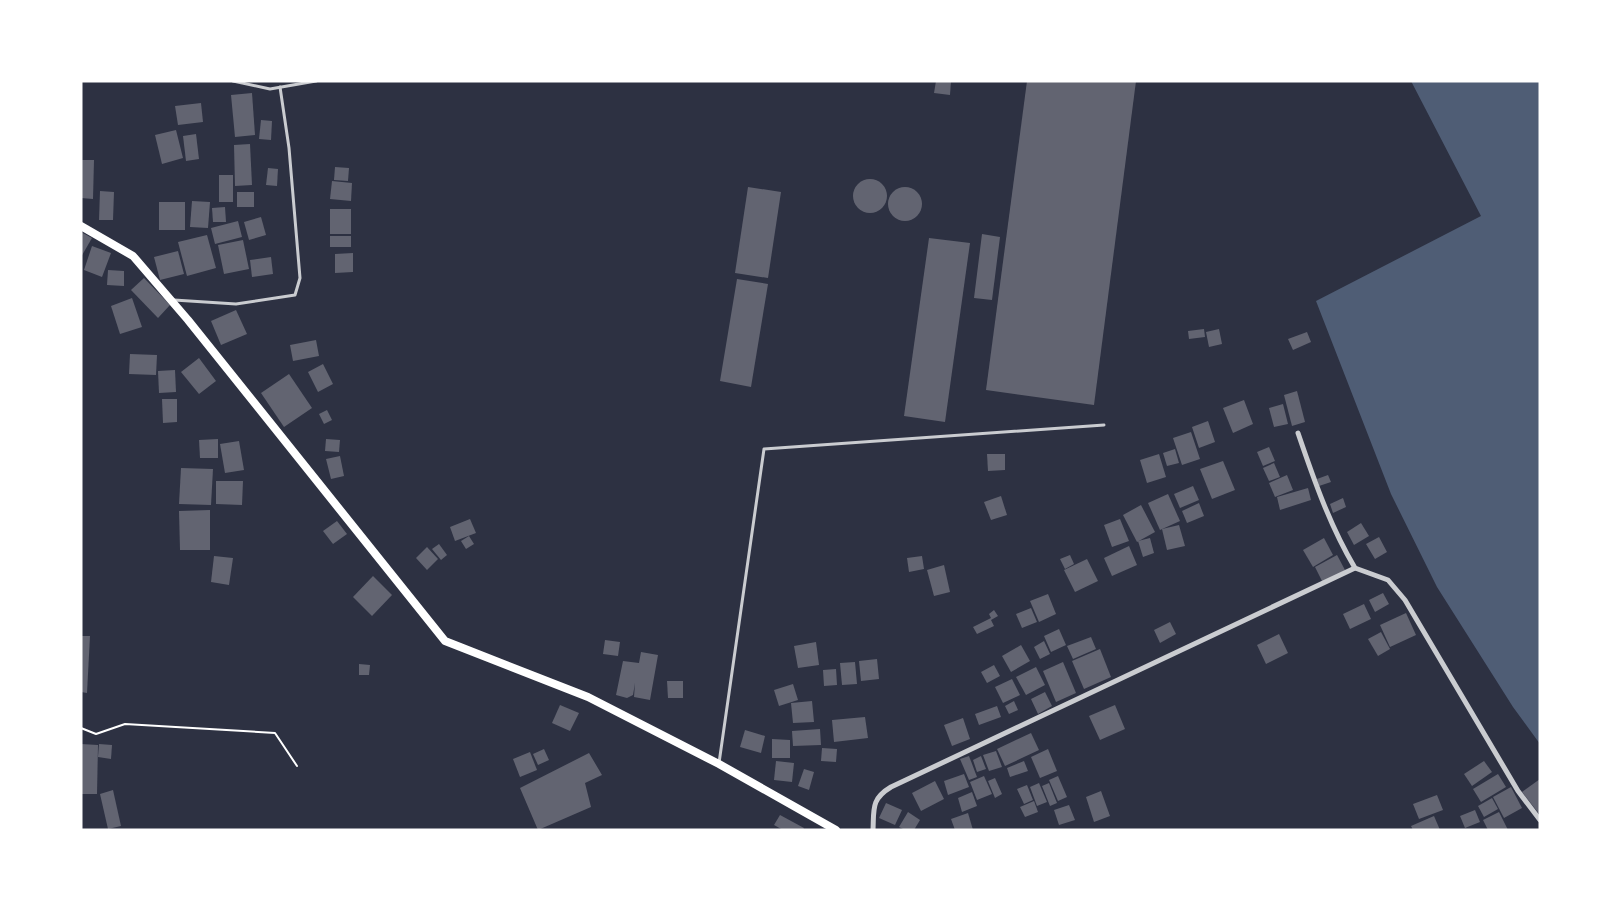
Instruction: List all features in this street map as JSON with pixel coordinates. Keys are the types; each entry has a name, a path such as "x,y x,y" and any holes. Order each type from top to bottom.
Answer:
{"main road":[{"path":"81,226 133,256 171,300 445,641 588,697 719,764 837,830"}],"street":[{"path":"1298,433 1340,543 1355,568 1388,580 1405,600 1518,791 1540,820"},
{"path":"873,830 874,807 879,794 891,787 1355,568"}],"lane":[{"path":"233,81 270,89 316,81"},
{"path":"171,300 236,304 295,295 300,278 289,148 280,87"},
{"path":"719,764 764,449 1104,425"}],"path":[{"path":"81,728 96,734 125,724 275,734 297,766"}],"water":[{"path":"1411,81 1540,81 1540,744 1513,707 1437,587 1391,494 1316,301 1481,216"}],"building":[{"path":"936,81 951,81 950,95 934,93"},
{"path":"1027,81 1136,81 1094,405 986,390"},
{"path":"252,93 255,135 235,137 231,95"},
{"path":"201,103 203,122 178,125 175,106"},
{"path":"261,120 272,121 271,140 259,139"},
{"path":"176,130 183,158 162,164 155,135"},
{"path":"196,134 199,159 186,161 183,136"},
{"path":"250,144 252,185 235,186 234,145"},
{"path":"81,160 94,160 93,199 81,198"},
{"path":"335,167 349,168 348,181 334,180"},
{"path":"268,168 278,169 277,186 266,185"},
{"path":"219,175 233,175 233,202 219,202"},
{"path":"870,179 882,184 887,196 882,208 870,213 858,208 853,196 858,184"},
{"path":"332,181 352,183 351,201 330,199"},
{"path":"748,187 781,192 768,278 735,273"},
{"path":"905,187 917,192 922,204 917,216 905,221 893,216 888,204 893,192"},
{"path":"100,191 114,192 113,220 99,220"},
{"path":"237,192 254,192 254,207 237,207"},
{"path":"192,201 210,202 208,228 190,227"},
{"path":"159,202 185,202 185,230 159,230"},
{"path":"225,207 226,222 213,222 212,208"},
{"path":"330,209 351,209 351,234 330,234"},
{"path":"261,217 266,235 249,240 244,222"},
{"path":"238,221 242,237 215,244 211,228"},
{"path":"81,232 92,238 81,257"},
{"path":"982,234 1000,237 992,300 974,298"},
{"path":"207,235 216,268 187,276 178,242"},
{"path":"330,236 351,236 351,247 330,247"},
{"path":"929,238 970,243 945,422 904,416"},
{"path":"243,240 249,269 224,274 218,245"},
{"path":"92,246 111,253 102,277 84,270"},
{"path":"178,251 184,274 160,280 154,257"},
{"path":"353,253 353,272 335,273 335,254"},
{"path":"271,257 273,274 252,277 250,260"},
{"path":"108,270 124,271 124,286 107,285"},
{"path":"144,278 170,305 158,318 131,290"},
{"path":"737,279 768,284 751,387 720,381"},
{"path":"132,298 142,327 120,334 111,306"},
{"path":"236,310 247,334 221,345 211,321"},
{"path":"1204,329 1205,337 1189,339 1188,331"},
{"path":"1219,329 1222,344 1209,347 1206,332"},
{"path":"1307,332 1311,342 1293,350 1288,339"},
{"path":"316,340 319,356 293,361 290,345"},
{"path":"130,354 157,355 156,375 129,374"},
{"path":"199,358 216,381 199,394 181,372"},
{"path":"323,364 333,384 318,392 308,372"},
{"path":"175,370 176,392 159,393 158,371"},
{"path":"289,374 312,408 284,427 261,393"},
{"path":"1297,391 1305,422 1292,426 1284,395"},
{"path":"162,399 177,399 177,422 163,423"},
{"path":"1244,400 1253,424 1233,433 1223,408"},
{"path":"1283,404 1288,424 1274,427 1269,408"},
{"path":"327,410 332,420 324,424 319,414"},
{"path":"1208,421 1215,442 1199,448 1192,427"},
{"path":"1191,432 1200,459 1182,465 1173,438"},
{"path":"218,439 218,458 200,458 199,440"},
{"path":"326,439 340,440 339,452 325,451"},
{"path":"239,441 244,470 225,473 220,444"},
{"path":"1269,447 1275,461 1263,466 1257,452"},
{"path":"1175,449 1179,463 1167,466 1163,453"},
{"path":"987,454 1005,454 1005,470 988,471"},
{"path":"1159,454 1166,477 1147,483 1140,460"},
{"path":"340,456 344,476 331,479 326,459"},
{"path":"1223,461 1235,490 1212,499 1200,469"},
{"path":"1274,463 1280,477 1269,481 1263,468"},
{"path":"181,468 213,469 211,505 179,504"},
{"path":"1287,475 1293,490 1275,497 1269,483"},
{"path":"1328,475 1331,482 1319,486 1317,479"},
{"path":"216,481 243,481 242,505 216,504"},
{"path":"1193,486 1199,500 1180,508 1174,494"},
{"path":"1308,488 1311,500 1280,510 1277,497"},
{"path":"1168,494 1180,521 1160,530 1148,503"},
{"path":"1001,496 1007,515 991,520 984,502"},
{"path":"1343,498 1346,507 1333,513 1330,504"},
{"path":"1199,503 1204,516 1187,523 1182,511"},
{"path":"1141,505 1155,532 1137,542 1123,515"},
{"path":"210,510 210,550 180,550 179,511"},
{"path":"470,519 476,533 455,541 450,527"},
{"path":"1120,519 1129,541 1112,547 1104,525"},
{"path":"337,521 347,534 333,544 323,531"},
{"path":"1361,523 1369,536 1354,545 1347,532"},
{"path":"1179,525 1185,546 1167,550 1162,529"},
{"path":"469,536 474,544 466,549 461,541"},
{"path":"1379,537 1387,552 1375,559 1366,544"},
{"path":"1150,538 1154,553 1143,557 1138,541"},
{"path":"1324,538 1333,555 1313,567 1303,550"},
{"path":"439,544 447,555 441,560 432,549"},
{"path":"1129,546 1137,565 1112,576 1104,558"},
{"path":"427,547 438,559 427,570 416,558"},
{"path":"1070,555 1074,564 1065,569 1060,559"},
{"path":"1337,555 1345,570 1323,583 1315,567"},
{"path":"214,556 233,558 229,585 211,582"},
{"path":"922,556 924,569 909,572 907,558"},
{"path":"1087,559 1098,581 1075,592 1064,570"},
{"path":"944,565 950,592 934,596 927,570"},
{"path":"373,576 392,595 372,616 353,597"},
{"path":"1383,593 1389,604 1375,612 1369,600"},
{"path":"1048,594 1056,614 1039,622 1030,601"},
{"path":"1364,604 1371,619 1350,629 1343,614"},
{"path":"1031,608 1037,622 1022,628 1016,614"},
{"path":"994,610 998,616 991,620 994,626 977,634 973,627 991,618 989,614"},
{"path":"1406,613 1416,635 1390,647 1380,625"},
{"path":"1170,622 1176,634 1160,643 1154,630"},
{"path":"1059,629 1066,645 1051,652 1044,636"},
{"path":"1381,632 1390,649 1378,656 1368,639"},
{"path":"1279,634 1288,653 1266,664 1257,645"},
{"path":"81,636 90,636 87,693 81,692"},
{"path":"1091,637 1096,649 1073,659 1067,646"},
{"path":"605,640 620,642 618,656 603,654"},
{"path":"1044,641 1050,654 1040,659 1034,647"},
{"path":"816,642 819,665 798,668 794,646"},
{"path":"1021,645 1030,661 1011,672 1002,656"},
{"path":"1100,649 1111,677 1084,689 1072,661"},
{"path":"641,652 658,655 650,700 634,697 635,683 633,695 627,698 616,695 623,661 639,663"},
{"path":"877,659 879,679 861,681 859,661"},
{"path":"855,662 857,684 842,685 840,663"},
{"path":"1063,662 1076,693 1056,702 1043,671"},
{"path":"359,664 370,665 369,675 359,675"},
{"path":"994,665 1000,676 987,683 981,672"},
{"path":"1036,667 1045,685 1026,695 1016,677"},
{"path":"836,669 837,685 824,686 823,670"},
{"path":"1012,679 1020,695 1003,703 995,687"},
{"path":"667,681 683,681 683,698 668,698"},
{"path":"793,684 798,700 779,706 774,690"},
{"path":"1045,692 1052,706 1038,714 1031,699"},
{"path":"812,701 814,722 793,723 791,703"},
{"path":"1014,701 1018,710 1009,714 1005,706"},
{"path":"560,705 579,713 570,731 552,723"},
{"path":"1115,705 1125,729 1100,740 1089,716"},
{"path":"997,706 1001,717 979,725 975,714"},
{"path":"865,717 868,738 834,742 832,720"},
{"path":"963,718 970,739 952,746 944,725"},
{"path":"820,729 821,745 793,746 792,731"},
{"path":"745,730 765,736 761,753 740,747"},
{"path":"1031,733 1039,750 1005,766 997,749"},
{"path":"772,739 790,740 790,758 772,758"},
{"path":"81,744 98,745 97,794 81,794"},
{"path":"99,744 112,745 111,759 98,757"},
{"path":"822,748 837,749 836,762 821,761"},
{"path":"544,749 549,760 538,765 533,754"},
{"path":"1048,749 1057,771 1040,778 1031,757"},
{"path":"996,751 1002,767 989,771 983,755"},
{"path":"530,752 537,770 520,777 513,759"},
{"path":"589,753 602,775 585,783 591,807 538,830 520,788"},
{"path":"969,756 977,777 969,780 960,759"},
{"path":"981,756 986,769 977,772 973,760"},
{"path":"776,761 794,763 792,782 774,780"},
{"path":"1024,761 1028,771 1010,777 1007,768"},
{"path":"1484,761 1492,772 1472,786 1464,774"},
{"path":"804,769 814,772 809,790 798,786"},
{"path":"964,774 969,787 948,795 944,781"},
{"path":"1498,774 1506,787 1481,802 1473,789"},
{"path":"984,776 992,794 977,800 970,782"},
{"path":"1058,776 1067,797 1058,801 1049,780"},
{"path":"995,778 1002,794 995,798 988,781"},
{"path":"1540,779 1540,815 1522,792"},
{"path":"935,781 944,799 921,811 912,793"},
{"path":"1039,783 1047,802 1037,806 1030,787"},
{"path":"1049,783 1057,803 1050,806 1042,786"},
{"path":"1027,785 1033,800 1024,804 1017,789"},
{"path":"1511,787 1522,808 1504,818 1493,797"},
{"path":"113,790 121,826 108,829 100,794"},
{"path":"1101,791 1110,816 1094,822 1086,797"},
{"path":"972,792 977,806 962,812 958,798"},
{"path":"1437,795 1443,810 1419,819 1413,804"},
{"path":"1492,798 1498,809 1484,817 1478,806"},
{"path":"1034,801 1038,812 1025,817 1020,807"},
{"path":"886,803 902,810 895,825 879,818"},
{"path":"1069,805 1075,820 1059,825 1054,810"},
{"path":"1475,810 1480,822 1465,828 1460,816"},
{"path":"908,812 920,820 914,830 899,827"},
{"path":"1499,812 1508,830 1488,830 1483,820"},
{"path":"968,813 973,830 955,830 951,819"},
{"path":"780,815 804,828 803,830 783,830 774,825"},
{"path":"1434,816 1440,830 1413,830 1411,826"}]}
